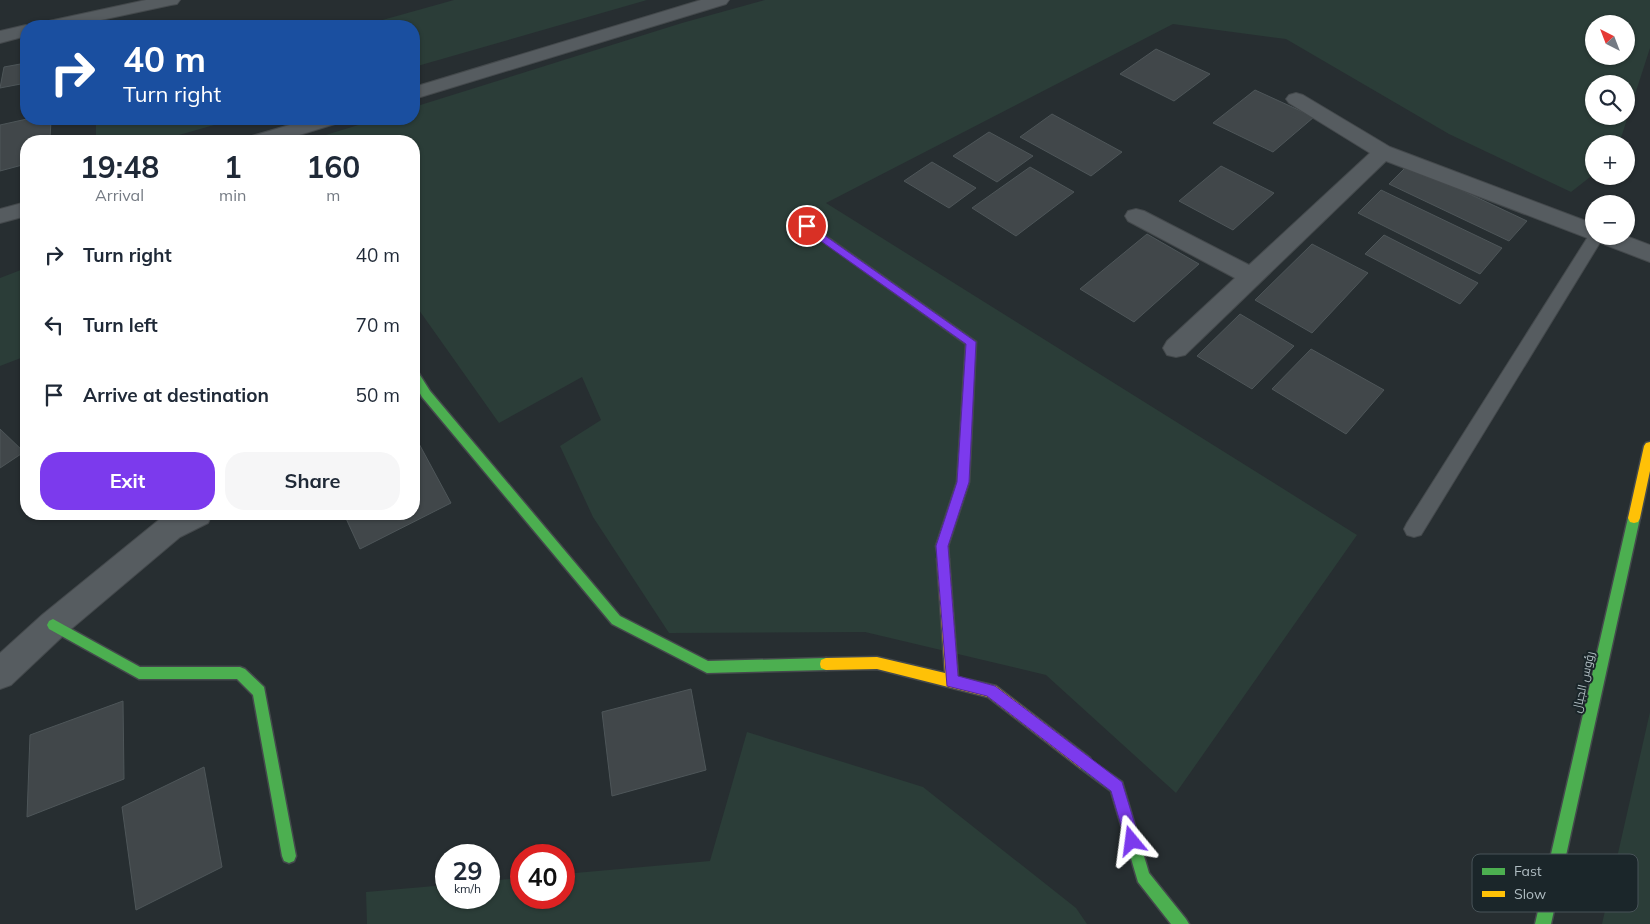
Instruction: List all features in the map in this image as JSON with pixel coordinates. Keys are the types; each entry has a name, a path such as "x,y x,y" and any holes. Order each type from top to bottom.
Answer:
{"street":[{"path":"77,20 171,0"},
{"path":"420,91 720,0"},
{"path":"0,37 20,32"},
{"path":"1296,99 1383,152 1585,230"},
{"path":"278,135 311,125"},
{"path":"1176,348 1383,152"},
{"path":"0,216 20,211"},
{"path":"1136,216 1252,277"},
{"path":"807,226 971,342 963,482 942,546 952,681"},
{"path":"1626,245 1650,254"},
{"path":"420,392 616,620 707,667 877,663 991,691 1117,787 1143,877 1181,924"},
{"name":"رؤوس الجبال","path":"1559,854 1650,446"},
{"path":"0,674 53,625 170,528 186,520"},
{"path":"53,625 139,673 240,673 259,692 288,856"}],"lane":[{"path":"1414,529 1590,245"}],"green space":[{"path":"454,0 647,0 420,65 420,20 382,20"},
{"path":"765,0 1650,0 1650,48 1635,94 1635,75 1585,75 1585,125 1625,125 1622,135 1585,135 1585,181 1571,192 1449,134 1286,39 1173,24 826,203 1357,535 1176,793 1046,675 865,632 669,633 593,517 560,446 601,420 582,377 499,423 420,311 420,135 326,135 358,125 420,125 420,105 682,23"},
{"path":"96,125 214,125 179,135 96,135"},
{"path":"20,270 20,358 0,366 0,278"},
{"path":"1650,712 1650,924 1602,924 1605,912 1638,912 1638,854 1618,854"},
{"path":"747,732 923,787 1076,908 1087,924 367,924 366,892 435,886 435,909 500,909 500,880 510,879 510,909 575,909 575,873 710,861"}],"building":[{"path":"1156,49 1210,74 1174,101 1120,74"},
{"path":"20,64 20,84 0,88 4,67"},
{"path":"1255,90 1314,117 1273,152 1213,123"},
{"path":"1052,114 1122,152 1091,176 1020,137"},
{"path":"20,121 20,125 51,125 50,135 20,135 20,166 0,171 0,125"},
{"path":"989,132 1033,156 997,182 953,156"},
{"path":"932,162 976,188 949,208 904,181"},
{"path":"1408,165 1527,221 1509,241 1389,184"},
{"path":"1221,166 1274,193 1233,230 1179,201"},
{"path":"1030,167 1074,192 1016,236 972,208"},
{"path":"1381,190 1502,248 1480,274 1358,213"},
{"path":"1147,234 1199,264 1134,322 1080,289"},
{"path":"1384,235 1478,283 1460,304 1365,254"},
{"path":"1312,244 1368,273 1312,333 1255,300"},
{"path":"1240,314 1294,346 1252,389 1197,356"},
{"path":"1311,349 1384,390 1346,434 1272,389"},
{"path":"0,429 20,448 20,455 0,468"},
{"path":"420,446 451,503 420,519"},
{"path":"347,520 417,520 360,549"},
{"path":"691,689 706,770 612,796 602,712"},
{"path":"123,701 124,779 27,817 30,735"},
{"path":"204,767 222,867 136,910 122,807"}],"traffic: fast":[{"path":"807,226 971,342 963,482 942,546 943,559"},
{"path":"420,384 616,620 707,667 826,664"},
{"path":"1559,854 1634,518"},
{"path":"53,625 139,673 240,673 259,692 289,856"},
{"path":"1085,763 1117,787 1143,877 1181,924"},
{"path":"1543,924 1546,912"}],"traffic: slow":[{"path":"1634,518 1650,446"},
{"path":"943,559 952,681"},
{"path":"826,664 877,663 991,691 1085,763"}],"route":[{"path":"807,226 971,342 963,482 942,546 952,681 991,691 1117,787 1132,841"}]}
